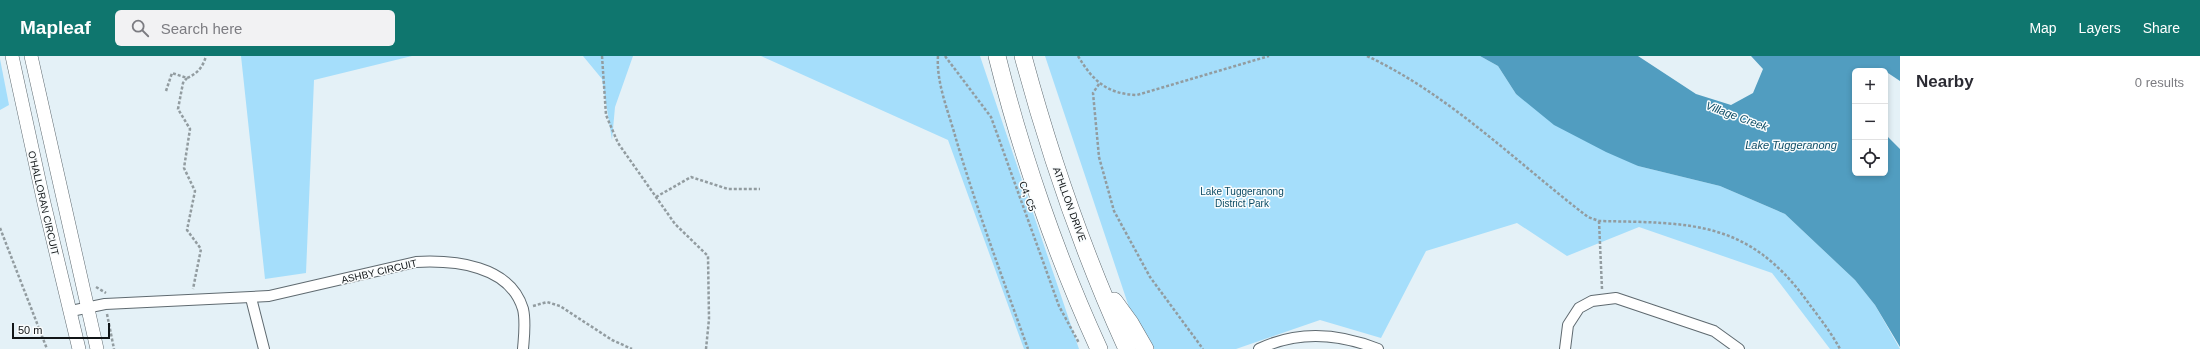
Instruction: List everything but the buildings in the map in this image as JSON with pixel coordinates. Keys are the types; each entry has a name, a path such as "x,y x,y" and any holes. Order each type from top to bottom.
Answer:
{"main road":[{"path":"997,56 1038,190 1058,248 1099,349"},
{"name":"ATHLLON DRIVE","path":"1023,56 1059,177 1098,280 1127,349"},
{"path":"1098,280 1130,322 1145,349"}],"street":[{"name":"O'HALLORAN CIRCUIT","path":"12,56 42,195 79,349"},
{"name":"O'HALLORAN CIRCUIT","path":"31,56 96,349"},
{"name":"ASHBY CIRCUIT","path":"70,311 105,304 251,298 306,289 416,262 439,261 464,264 487,271 505,282 522,309 525,324 523,349"},
{"path":"251,298 264,349"},
{"path":"1565,349 1570,319 1580,308 1592,301 1602,299 1624,300 1714,331 1739,349"},
{"path":"1259,349 1272,343 1296,336 1323,335 1336,336 1378,349"}],"path":[{"path":"191,300 201,249 187,230 195,191 184,168 190,129 178,109 183,83 187,78 199,70 206,56"},
{"path":"602,56 606,115 618,143 675,224 708,256 709,319 706,349"},
{"path":"938,56 937,66 948,110 978,214 1028,349"},
{"name":"C4, C5","path":"945,56 991,116 1059,306 1082,349"},
{"path":"1078,56 1089,74 1099,84 1119,93 1137,95 1269,56"},
{"path":"1367,56 1430,94 1480,128 1588,217 1599,221 1680,223 1723,232 1742,241 1763,254 1785,273 1816,313 1840,349"},
{"path":"166,91 172,73 187,78"},
{"path":"1099,84 1093,93 1099,157 1114,211 1150,277 1203,349"},
{"path":"656,197 691,177 728,189 760,189"},
{"path":"1599,221 1602,299"},
{"path":"0,228 47,349"},
{"path":"522,309 547,302 560,306 612,340 632,349"}],"green space":[{"path":"241,56 412,56 314,80 306,273 265,279"},
{"path":"583,56 633,56 615,107 612,140 602,79"},
{"path":"761,56 980,56 1079,349 1024,349 948,140"},
{"name":"Lake Tuggeranong District Park","path":"1045,56 1480,56 1498,66 1516,94 1638,166 1720,186 1785,214 1855,280 1875,305 1900,349 1830,349 1772,273 1639,227 1567,256 1517,223 1426,251 1381,338 1320,320 1236,349 1143,349"},
{"path":"0,59 9,105 0,110"}],"water":[{"name":"Lake Tuggeranong","path":"1480,56 1638,56 1696,94 1731,105 1753,93 1763,69 1751,56 1900,56 1900,81 1888,73 1888,68 1852,68 1852,176 1888,176 1888,137 1900,149 1900,347 1875,305 1855,280 1785,214 1720,186 1638,166 1606,152 1554,125 1516,94 1498,66"}],"water label":[{"name":"Village Creek","path":"1737,116"}]}
